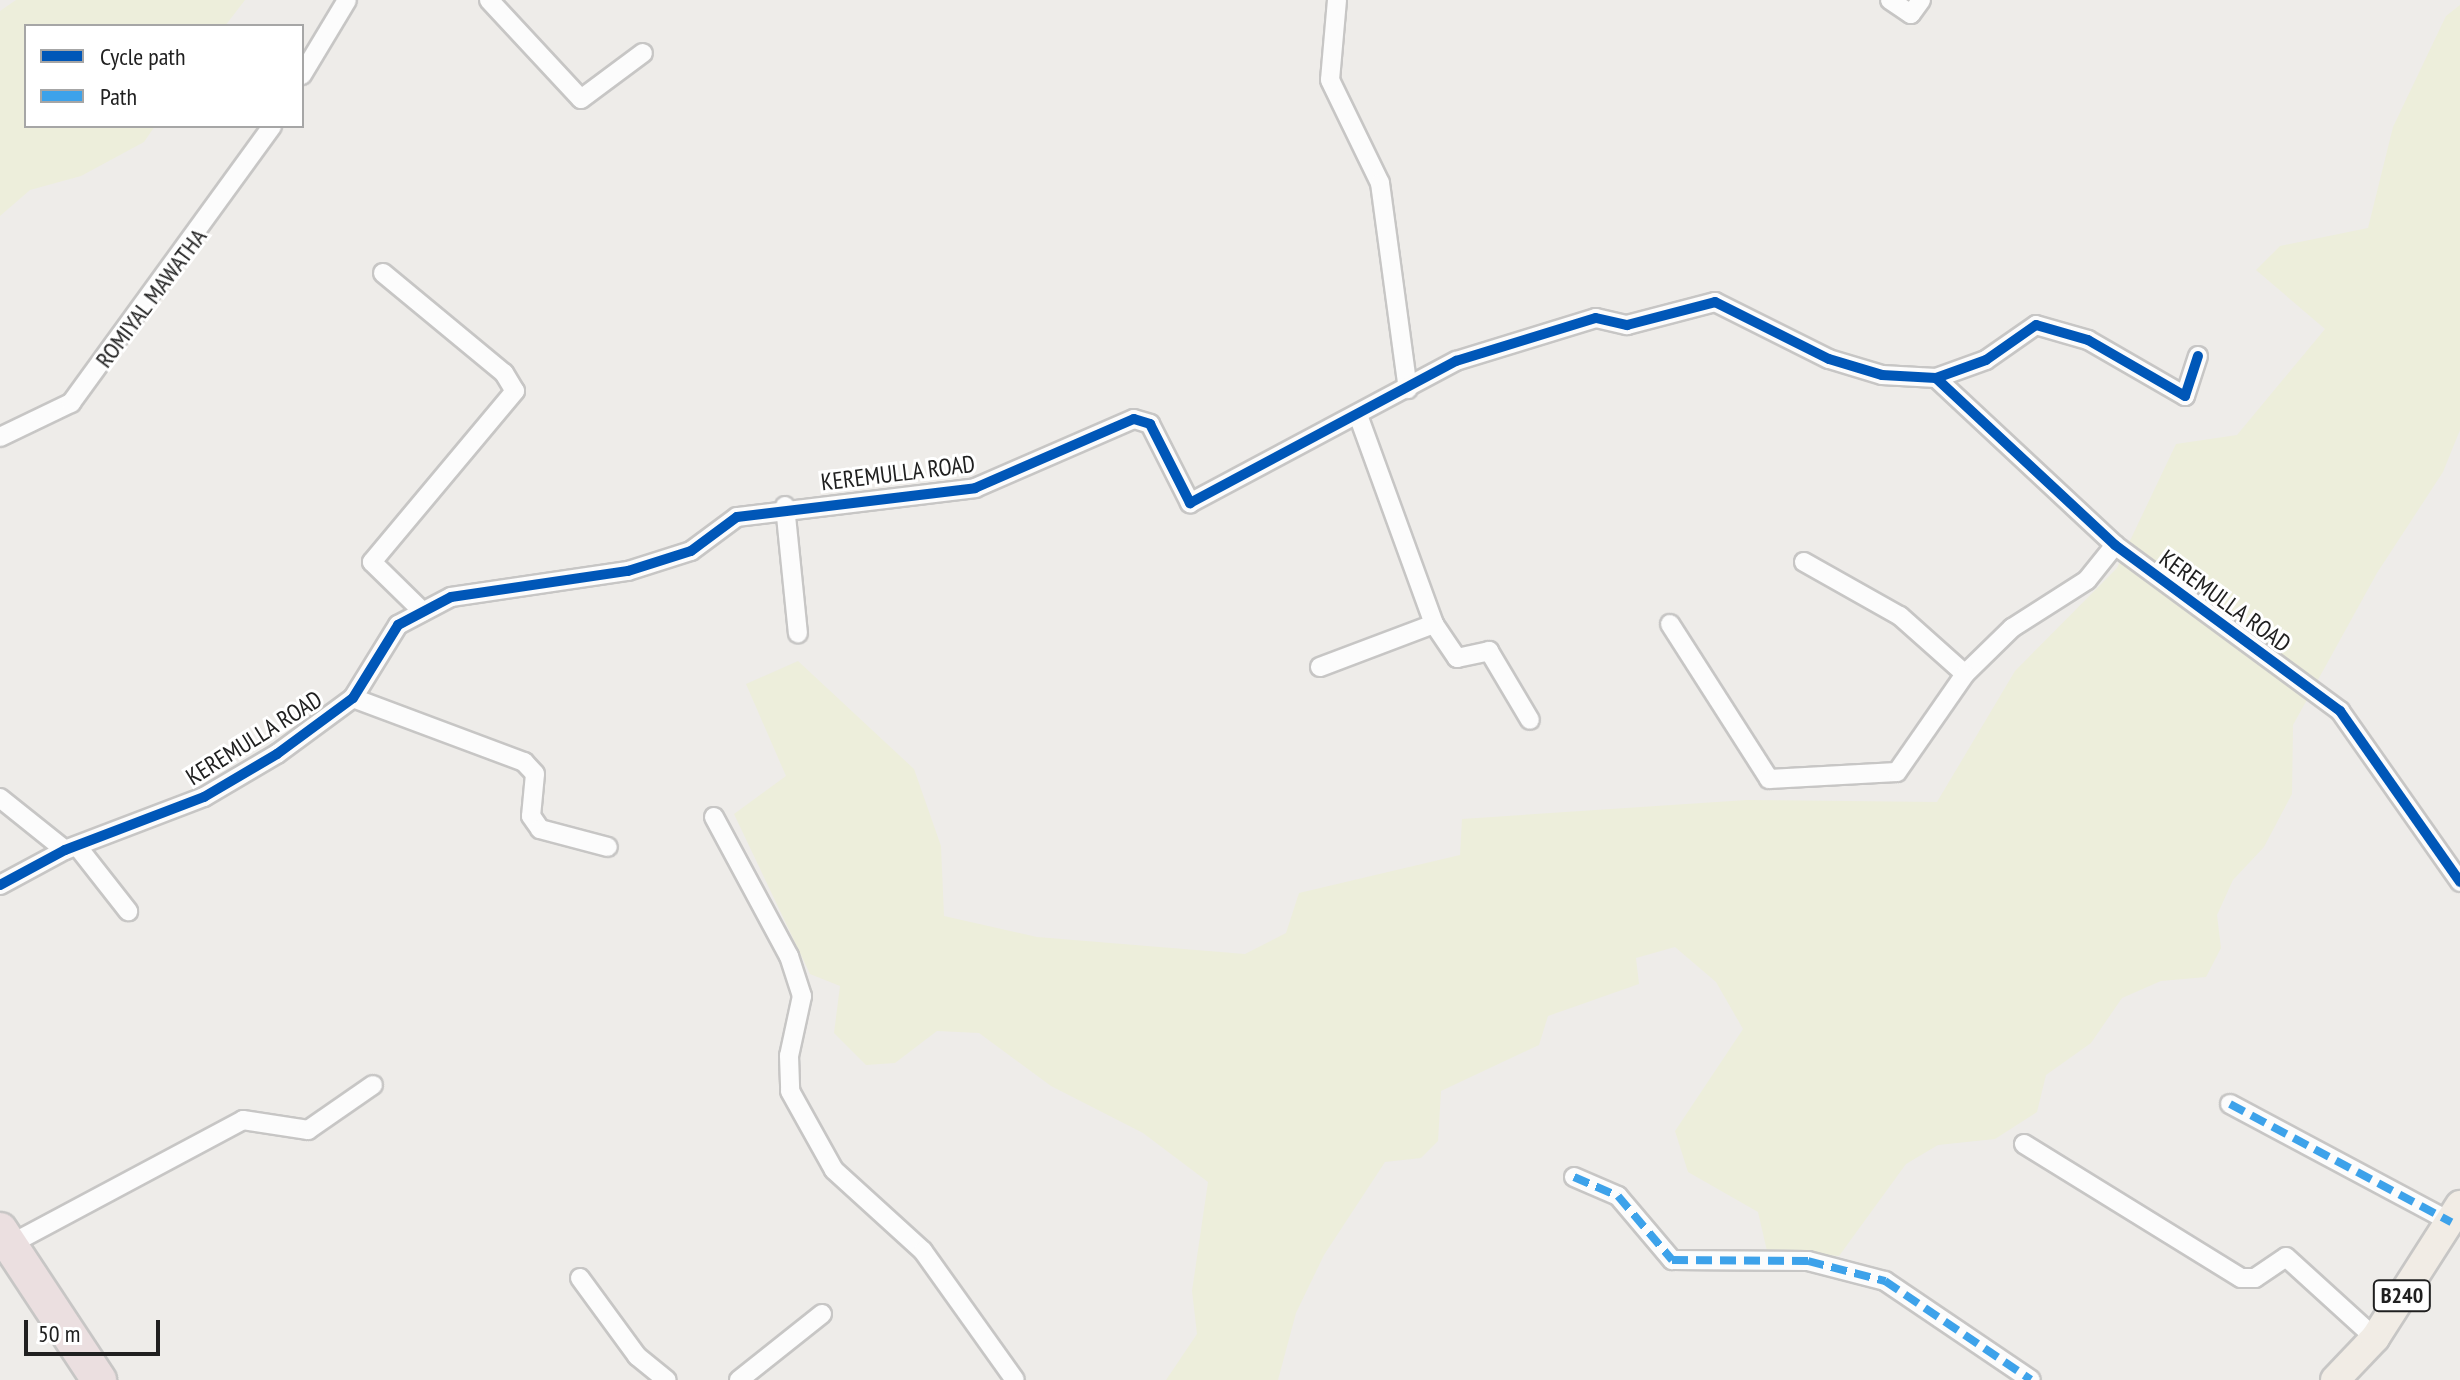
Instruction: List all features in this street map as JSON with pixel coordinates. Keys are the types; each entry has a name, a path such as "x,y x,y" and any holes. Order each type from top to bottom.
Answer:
{"highway":[{"path":"6,1237 99,1380"}],"main road":[{"name":"B240","path":"2335,1380 2375,1338 2455,1214"}],"street":[{"path":"304,72 347,0"},
{"path":"489,0 581,99 643,53"},
{"path":"1337,0 1330,80 1380,183 1408,389"},
{"path":"1890,0 1911,14 1921,0"},
{"name":"ROMIYAL MAWATHA","path":"0,437 71,403 271,128"},
{"path":"383,273 504,373 515,391 372,562 423,612"},
{"name":"KEREMULLA ROAD","path":"0,885 71,848 204,797 353,698 398,625 423,612 493,587 628,571 691,551 737,517 785,506 975,488 1134,419 1150,424 1190,503 1456,361 1596,318 1627,325 1715,302 1829,359 1882,375 1936,378 1986,360 2036,325 2088,340 2185,396 2198,356"},
{"name":"KEREMULLA ROAD","path":"1936,378 2115,545 2340,711 2460,882"},
{"path":"1358,415 1434,624 1457,658 1489,651 1530,720"},
{"path":"785,506 798,633"},
{"path":"1670,624 1769,779 1897,772 1965,674 2012,628 2087,580 2115,545"},
{"path":"1804,562 1900,616 1965,674"},
{"path":"1320,667 1434,624"},
{"path":"353,698 524,762 535,774 531,816 540,829 608,847"},
{"path":"0,798 71,848 128,911"},
{"path":"714,817 789,956 802,996 789,1056 790,1091 834,1170 923,1251 1015,1380"},
{"path":"6,1237 243,1120 308,1130 373,1085"},
{"path":"2230,1104 2455,1214"},
{"path":"2024,1144 2241,1278 2255,1278 2286,1257 2375,1338"},
{"path":"1574,1177 1618,1196 1672,1260 1685,1266 1808,1261 1885,1281 2031,1380"},
{"path":"580,1278 637,1356 667,1380"},
{"path":"739,1380 822,1314"}],"green space":[{"path":"16,0 245,0 227,24 24,24 24,128 154,128 144,142 81,176 30,190 0,216 0,11"},
{"path":"2460,5 2460,430 2443,472 2377,573 2293,725 2292,794 2264,847 2233,880 2217,915 2221,948 2206,977 2161,981 2122,998 2091,1043 2046,1075 2037,1112 1995,1139 1938,1145 1906,1164 1839,1256 1767,1251 1758,1212 1688,1172 1675,1131 1743,1029 1716,982 1675,947 1636,958 1639,984 1548,1016 1539,1045 1441,1091 1438,1141 1421,1158 1385,1162 1324,1255 1296,1313 1278,1380 1166,1380 1197,1334 1192,1291 1208,1182 1143,1133 1051,1086 979,1033 937,1031 895,1063 866,1065 834,1033 840,986 810,974 734,814 786,776 746,684 798,661 914,769 941,846 944,916 1037,937 1245,954 1286,933 1299,893 1460,855 1462,819 1747,800 1937,802 2015,671 2117,568 2176,444 2237,435 2325,329 2256,270 2280,246 2368,228 2393,127 2446,16"}],"marked path":[{"path":"2230,1104 2451,1222"},
{"path":"1574,1177 1618,1196 1672,1260 1808,1261 1885,1281 2031,1380"}],"cycle path":[{"path":"0,885 65,850 204,797 277,754 353,698 398,625 451,597 628,571 691,551 737,517 975,488 1134,419 1150,424 1190,503 1456,361 1596,318 1627,325 1715,302 1829,359 1882,375 1936,378"},
{"path":"2198,356 2185,396 2088,340 2036,325 1986,360 1936,378 2115,545 2340,711 2460,882"}]}
